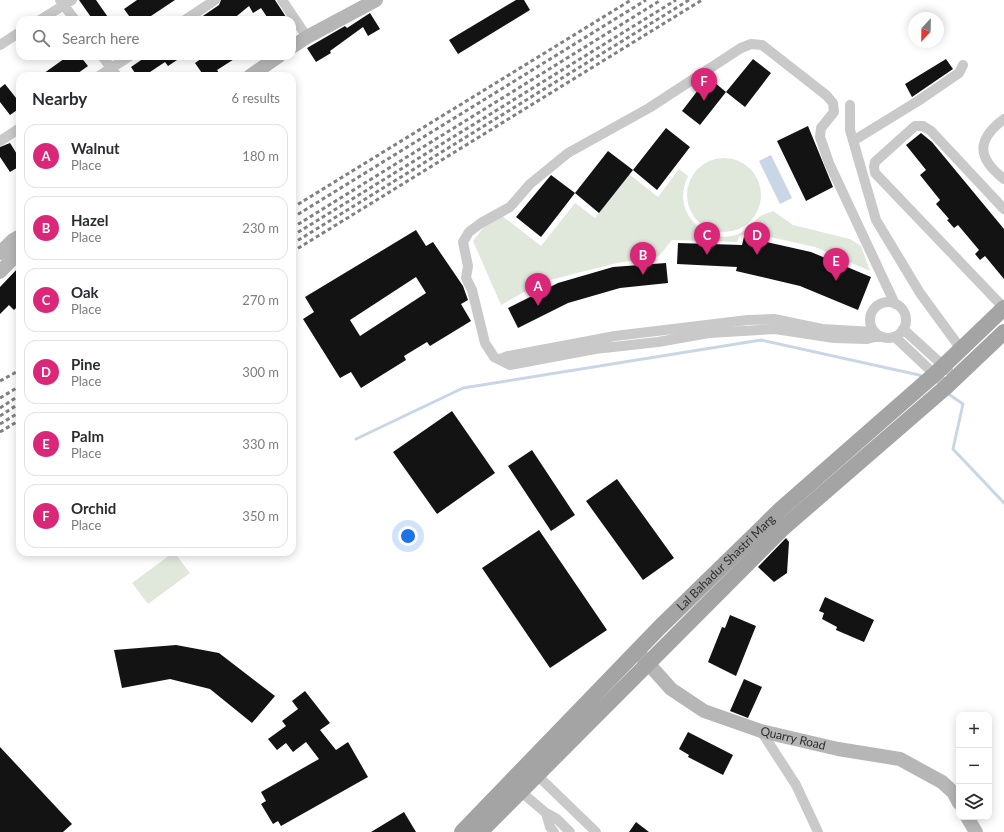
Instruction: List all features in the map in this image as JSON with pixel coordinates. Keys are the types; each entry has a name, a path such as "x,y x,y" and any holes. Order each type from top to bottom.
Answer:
{"main road":[{"path":"296,44 359,4 376,0"},
{"path":"256,72 273,60"},
{"path":"0,253 16,238"},
{"path":"0,272 16,255"},
{"name":"Lal Bahadur Shastri Marg","path":"462,832 637,651 781,509 934,376 1004,308"},
{"name":"Lal Bahadur Shastri Marg","path":"480,832 782,529 947,386 1004,332"},
{"name":"Quarry Road","path":"637,651 647,664 671,689 704,711 762,731 838,749 900,759 942,782 953,792 956,798"},
{"path":"969,820 976,832"}],"street":[{"path":"191,16 215,0"},
{"path":"282,0 293,16"},
{"path":"46,16 65,2 73,16"},
{"path":"296,21 307,37"},
{"path":"0,44 16,34"},
{"path":"876,334 867,339 834,338 775,329 709,333 658,342 604,343 510,365 494,357 485,343 472,290 466,278 468,266 463,242 469,232 480,223 510,207 530,184 568,153 649,108 751,44 762,45 826,95 833,103 834,112 821,128 820,137 829,163 895,304 904,313 905,324 903,329 895,337 884,338 876,334 870,321 873,309 883,303 895,304"},
{"path":"105,60 114,72 126,60"},
{"path":"853,141 918,101 959,73 963,65"},
{"path":"850,105 850,130 876,220 920,294 961,349"},
{"path":"1004,119 996,125 983,142 984,156 995,172 1004,179"},
{"path":"1004,209 931,131 923,126 915,126 875,162 875,173 1004,308"},
{"path":"0,141 16,131"},
{"path":"903,329 934,376"},
{"path":"895,337 934,376 947,386"},
{"path":"762,731 796,785 818,832"},
{"path":"536,775 596,832"},
{"path":"520,791 546,813 557,819 570,832"},
{"path":"546,813 550,827 554,832"}],"shaded area":[{"path":"724,158 745,164 755,174 761,195 755,216 745,226 724,232 703,226 693,216 687,195 693,174 703,164"},
{"path":"679,169 688,176 683,191 684,206 693,221 706,232 723,237 737,235 759,217 773,211 793,225 850,239 861,246 870,271 815,247 748,232 739,237 737,242 672,240 659,256 617,263 542,282 501,305 473,241 496,211 541,246 575,203 595,218 629,174 658,197"},
{"path":"169,556 177,556 190,573 148,604 132,583"}],"water":[{"path":"771,155 792,198 780,204 759,161"}],"building":[{"path":"79,0 96,0 107,16 90,16"},
{"path":"137,0 175,0 151,16 129,16 124,9"},
{"path":"221,0 275,0 285,16 266,16 261,8 253,13 249,6 237,16 203,16 219,5"},
{"path":"516,0 524,0 530,10 458,54 449,40"},
{"path":"370,13 380,29 368,36 363,27 330,51 331,53 316,62 307,48 345,26 347,28"},
{"path":"753,59 771,73 745,107 726,92"},
{"path":"946,59 953,69 912,97 905,84"},
{"path":"62,60 83,60 88,66 80,72 46,72"},
{"path":"141,60 177,60 168,66 165,62 150,72 134,72 131,67"},
{"path":"199,60 233,60 217,70 218,72 201,72 195,63"},
{"path":"708,77 726,92 700,125 682,111"},
{"path":"5,84 16,98 16,111 10,115 0,102 0,88"},
{"path":"808,126 833,187 806,201 777,141"},
{"path":"666,128 690,147 657,190 633,170"},
{"path":"921,133 932,142 1004,229 1004,279 985,256 980,260 975,254 979,250 958,225 954,228 947,220 949,219 936,204 940,200 920,175 926,170 906,145"},
{"path":"10,143 16,153 16,168 10,172 0,157 0,147"},
{"path":"608,151 633,170 599,213 575,193"},
{"path":"551,175 575,193 541,237 516,217"},
{"path":"416,230 426,246 433,242 463,286 468,300 461,304 471,321 430,346 427,342 404,356 406,360 361,388 351,372 340,378 303,319 314,312 305,297","holes":["416,277 426,293 360,336 350,320"]},
{"path":"744,237 811,252 871,277 858,310 800,286 736,271 737,267 677,264 678,243 742,245"},
{"path":"666,263 668,283 620,288 568,303 518,328 508,308 558,283 613,267"},
{"path":"16,270 16,308 14,310 9,305 0,314 0,287"},
{"path":"452,411 495,473 437,514 393,452"},
{"path":"532,450 575,515 551,531 508,466"},
{"path":"617,479 674,558 643,580 586,501"},
{"path":"539,530 607,630 550,668 482,568"},
{"path":"786,538 789,542 787,573 774,582 758,567"},
{"path":"825,597 874,620 864,642 836,630 837,627 822,619 824,613 819,611"},
{"path":"730,615 756,626 736,676 708,662 722,627 725,628"},
{"path":"176,645 219,653 275,696 252,723 210,689 170,679 122,688 114,650"},
{"path":"744,679 762,687 748,718 730,711"},
{"path":"305,691 330,723 320,730 336,750 348,742 368,777 281,826 278,821 273,824 261,804 266,801 261,792 319,759 306,742 293,752 286,743 277,750 268,739 286,726 282,721 298,709 292,701"},
{"path":"688,732 733,755 723,775 688,757 689,755 679,749"},
{"path":"0,747 72,824 63,832 0,832"},
{"path":"404,812 416,832 371,832"},
{"path":"636,822 649,832 629,832"}],"waterway":[{"path":"356,439 463,388 761,340 919,375 924,378"},
{"path":"947,393 963,404 953,449 1004,503"}],"railway":[{"path":"296,206 631,0"},
{"path":"296,216 646,0"},
{"path":"296,226 661,0"},
{"path":"296,234 676,0"},
{"path":"296,242 689,0"},
{"path":"296,250 702,0"},
{"path":"0,381 16,372"},
{"path":"0,398 16,388"},
{"path":"0,408 16,398"},
{"path":"0,416 16,406"},
{"path":"0,424 16,414"},
{"path":"0,432 16,422"}],"place":[{"name":"Orchid","path":"704,101"},
{"name":"Oak","path":"707,255"},
{"name":"Pine","path":"757,255"},
{"name":"Hazel","path":"643,275"},
{"name":"Palm","path":"836,281"},
{"name":"Walnut","path":"538,306"}]}
